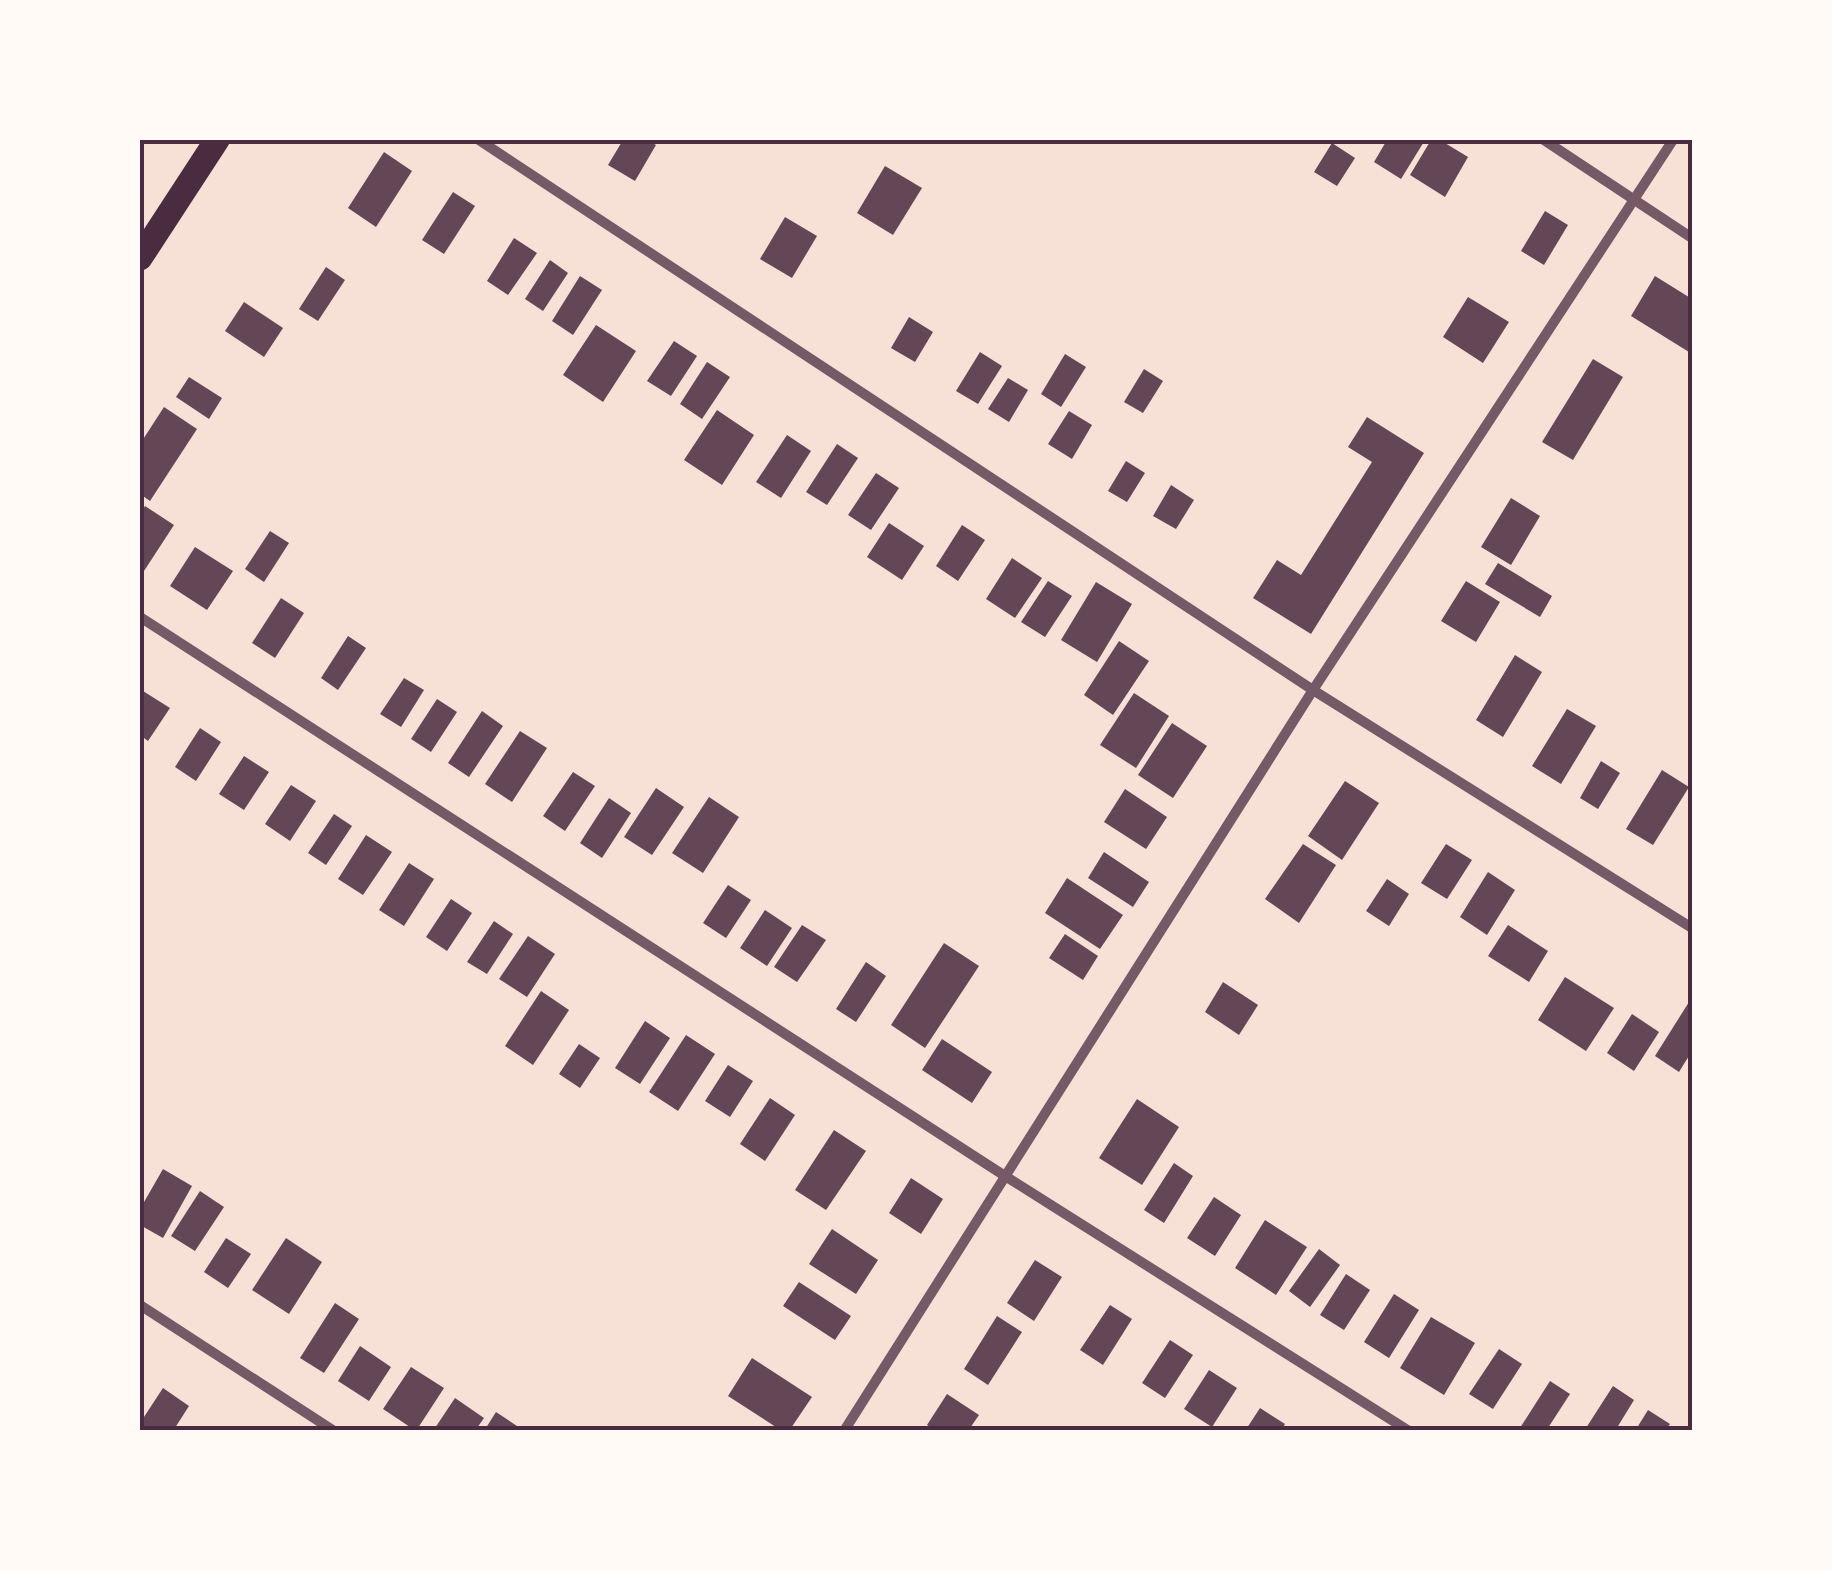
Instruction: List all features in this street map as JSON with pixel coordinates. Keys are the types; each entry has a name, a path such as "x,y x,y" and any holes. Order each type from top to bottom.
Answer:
{"main road":[{"path":"140,258 217,140"}],"street":[{"path":"480,140 1314,690 1692,928"},
{"path":"1544,140 1692,238"},
{"path":"844,1431 1314,690 1672,140"},
{"path":"140,617 1005,1176 1409,1431"},
{"path":"140,1305 334,1431"}],"building":[{"path":"623,140 647,140 656,145 635,181 608,165"},
{"path":"1387,140 1425,140 1401,179 1374,162"},
{"path":"1431,140 1440,140 1468,157 1445,197 1410,175"},
{"path":"1332,143 1355,158 1337,186 1314,172"},
{"path":"384,152 412,171 376,227 348,208"},
{"path":"885,166 922,188 893,235 857,213"},
{"path":"453,192 475,206 444,254 422,240"},
{"path":"1545,211 1568,225 1544,265 1521,251"},
{"path":"785,217 817,236 792,278 760,259"},
{"path":"514,238 537,253 508,295 487,281"},
{"path":"550,260 568,273 543,311 525,299"},
{"path":"326,267 345,280 318,321 299,309"},
{"path":"580,276 602,290 573,335 552,321"},
{"path":"1655,276 1692,299 1689,352 1631,316"},
{"path":"1468,297 1509,322 1483,363 1443,337"},
{"path":"244,302 283,328 264,357 225,331"},
{"path":"909,317 933,332 915,362 891,348"},
{"path":"596,325 636,351 603,402 563,375"},
{"path":"674,341 697,356 671,396 647,381"},
{"path":"980,352 1002,366 978,404 956,391"},
{"path":"1065,354 1086,367 1061,407 1041,394"},
{"path":"1593,359 1623,377 1573,460 1542,442"},
{"path":"707,362 730,377 702,419 680,404"},
{"path":"1144,369 1163,381 1143,413 1124,402"},
{"path":"189,377 222,398 209,419 176,397"},
{"path":"1008,378 1028,390 1009,422 988,409"},
{"path":"164,407 197,429 150,501 140,494 140,444"},
{"path":"717,410 754,435 722,485 684,460"},
{"path":"1069,411 1092,425 1072,459 1048,444"},
{"path":"1367,417 1424,453 1311,634 1253,598 1277,560 1301,575 1372,462 1348,447"},
{"path":"787,435 811,451 781,498 756,482"},
{"path":"837,444 858,458 827,505 806,492"},
{"path":"1126,461 1145,473 1127,502 1108,491"},
{"path":"876,473 899,488 871,530 848,515"},
{"path":"1171,485 1194,500 1176,529 1153,516"},
{"path":"1511,498 1540,516 1511,565 1481,547"},
{"path":"145,506 174,525 144,571 140,569 140,514"},
{"path":"889,523 924,546 902,580 867,557"},
{"path":"962,525 985,540 958,581 936,566"},
{"path":"270,531 289,543 264,582 245,569"},
{"path":"195,547 233,571 207,610 170,586"},
{"path":"1012,558 1042,578 1015,618 986,599"},
{"path":"1498,563 1552,596 1540,617 1485,584"},
{"path":"1048,581 1072,596 1045,637 1021,622"},
{"path":"1466,581 1500,602 1476,642 1441,621"},
{"path":"1096,582 1132,604 1097,662 1061,640"},
{"path":"281,598 304,613 275,658 252,643"},
{"path":"348,636 366,648 338,690 321,678"},
{"path":"1119,641 1149,661 1113,715 1084,695"},
{"path":"1515,655 1542,672 1503,737 1476,720"},
{"path":"404,678 424,690 401,727 380,714"},
{"path":"143,691 170,708 148,741 140,735"},
{"path":"1134,693 1169,716 1136,768 1100,745"},
{"path":"437,699 457,712 431,752 411,739"},
{"path":"1567,709 1596,726 1561,784 1532,766"},
{"path":"482,711 503,726 469,777 448,763"},
{"path":"1172,723 1207,746 1173,798 1138,775"},
{"path":"200,728 221,742 196,781 175,767"},
{"path":"520,731 547,748 512,802 485,784"},
{"path":"244,756 269,772 244,810 219,794"},
{"path":"1601,761 1620,773 1598,809 1580,798"},
{"path":"1662,770 1689,787 1653,845 1626,829"},
{"path":"573,772 595,786 565,831 543,816"},
{"path":"1345,781 1379,803 1342,860 1308,836"},
{"path":"291,785 316,801 290,841 265,824"},
{"path":"656,788 684,807 652,855 624,837"},
{"path":"1125,789 1167,817 1146,849 1104,822"},
{"path":"709,797 739,817 703,873 672,853"},
{"path":"609,798 631,813 602,858 580,843"},
{"path":"334,814 352,826 326,865 308,853"},
{"path":"366,835 392,852 363,895 338,879"},
{"path":"1303,844 1336,865 1299,923 1265,899"},
{"path":"1446,844 1472,860 1447,899 1421,883"},
{"path":"1104,852 1149,882 1133,907 1088,878"},
{"path":"409,863 434,879 404,926 379,910"},
{"path":"1488,872 1515,890 1487,935 1460,917"},
{"path":"1067,878 1123,915 1100,949 1045,913"},
{"path":"1387,879 1409,894 1389,926 1366,911"},
{"path":"728,885 751,900 726,938 703,923"},
{"path":"451,899 472,913 447,951 426,937"},
{"path":"765,910 792,928 767,966 740,948"},
{"path":"494,921 513,934 487,974 467,962"},
{"path":"802,925 826,940 797,982 774,967"},
{"path":"1508,925 1548,951 1529,982 1488,956"},
{"path":"1065,934 1098,956 1083,980 1049,958"},
{"path":"528,936 555,954 527,997 499,979"},
{"path":"944,943 979,966 925,1048 891,1025"},
{"path":"866,962 886,976 856,1022 836,1009"},
{"path":"1565,977 1614,1008 1586,1051 1538,1020"},
{"path":"1223,982 1258,1005 1239,1035 1205,1012"},
{"path":"541,991 569,1010 533,1065 505,1046"},
{"path":"1689,1002 1692,1051 1679,1072 1655,1056"},
{"path":"1632,1014 1659,1032 1634,1071 1607,1053"},
{"path":"645,1021 670,1038 640,1084 615,1068"},
{"path":"686,1035 715,1054 678,1111 649,1092"},
{"path":"942,1039 992,1072 972,1103 922,1070"},
{"path":"579,1044 600,1058 580,1088 559,1074"},
{"path":"728,1065 753,1081 730,1117 705,1101"},
{"path":"770,1098 795,1115 765,1161 740,1144"},
{"path":"1137,1099 1179,1127 1142,1185 1099,1158"},
{"path":"834,1130 866,1151 826,1210 795,1190"},
{"path":"1174,1163 1193,1176 1164,1223 1144,1210"},
{"path":"163,1169 192,1186 163,1238 140,1225 140,1209"},
{"path":"911,1178 943,1199 921,1234 889,1213"},
{"path":"200,1191 224,1207 195,1251 171,1236"},
{"path":"1214,1197 1241,1215 1215,1256 1187,1238"},
{"path":"1265,1220 1307,1247 1276,1295 1235,1268"},
{"path":"832,1229 878,1260 856,1294 809,1264"},
{"path":"226,1238 251,1254 228,1288 204,1272"},
{"path":"286,1238 322,1262 289,1314 252,1290"},
{"path":"1319,1249 1340,1265 1310,1307 1289,1291"},
{"path":"1035,1260 1062,1277 1034,1321 1007,1303"},
{"path":"1346,1274 1370,1290 1344,1330 1320,1315"},
{"path":"799,1282 851,1316 835,1340 783,1306"},
{"path":"1394,1294 1419,1310 1389,1358 1364,1342"},
{"path":"335,1303 359,1319 324,1373 300,1358"},
{"path":"1110,1305 1132,1319 1103,1365 1080,1350"},
{"path":"997,1316 1022,1332 988,1385 964,1369"},
{"path":"1431,1317 1475,1343 1444,1395 1400,1368"},
{"path":"1170,1340 1193,1355 1165,1398 1142,1383"},
{"path":"360,1346 391,1367 369,1401 338,1381"},
{"path":"1499,1349 1522,1364 1493,1409 1469,1394"},
{"path":"752,1358 812,1397 789,1431 782,1431 728,1396"},
{"path":"411,1367 444,1388 416,1431 383,1409"},
{"path":"1209,1370 1237,1388 1212,1427 1184,1409"},
{"path":"1550,1381 1570,1394 1546,1431 1518,1431"},
{"path":"1613,1386 1634,1400 1615,1431 1591,1431 1586,1428"},
{"path":"163,1388 189,1406 173,1431 140,1431 140,1423"},
{"path":"947,1394 979,1415 968,1431 937,1431 927,1425"},
{"path":"455,1398 484,1418 475,1431 433,1431"},
{"path":"1260,1408 1285,1424 1281,1431 1245,1431"},
{"path":"1648,1410 1670,1424 1665,1431 1635,1431"},
{"path":"496,1412 517,1426 514,1431 484,1431"}]}
